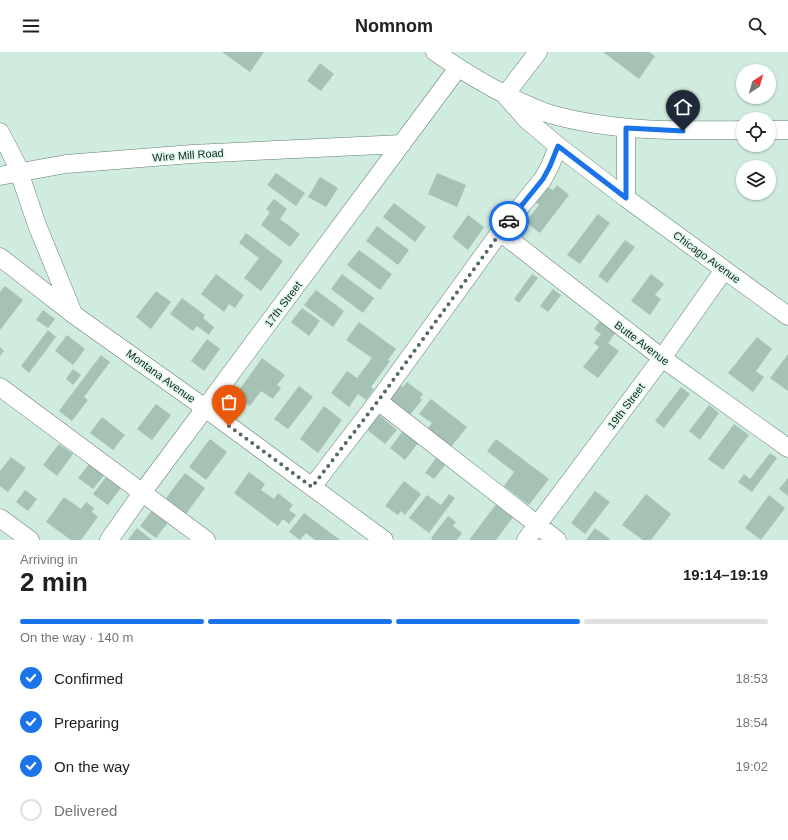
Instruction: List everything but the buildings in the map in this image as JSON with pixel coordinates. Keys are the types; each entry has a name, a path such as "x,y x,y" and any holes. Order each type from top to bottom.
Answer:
{"street":[{"path":"435,52 458,68 505,95 549,114 626,128 683,131 736,130"},
{"path":"505,95 538,52"},
{"name":"17th Street","path":"109,540 142,493 458,68"},
{"name":"Chicago Avenue","path":"505,95 526,119 558,146 626,198 788,316"},
{"path":"626,128 626,198"},
{"path":"776,130 788,130"},
{"path":"0,132 20,173 37,225 73,314"},
{"name":"Wire Mill Road","path":"0,176 66,164 192,154 402,144"},
{"path":"312,487 378,401 500,232 543,179 558,146"},
{"name":"Butte Avenue","path":"500,232 662,358 788,448"},
{"name":"Montana Avenue","path":"0,257 73,314 205,408 384,540"},
{"name":"19th Street","path":"526,540 662,358 724,270"},
{"path":"0,387 206,540"},
{"path":"378,401 557,540"},
{"path":"0,518 30,540"}],"way so far":[{"path":"229,426 312,487 378,401 509,221"}],"route":[{"path":"509,221 543,179 558,146 626,198 626,128 683,131"}]}
